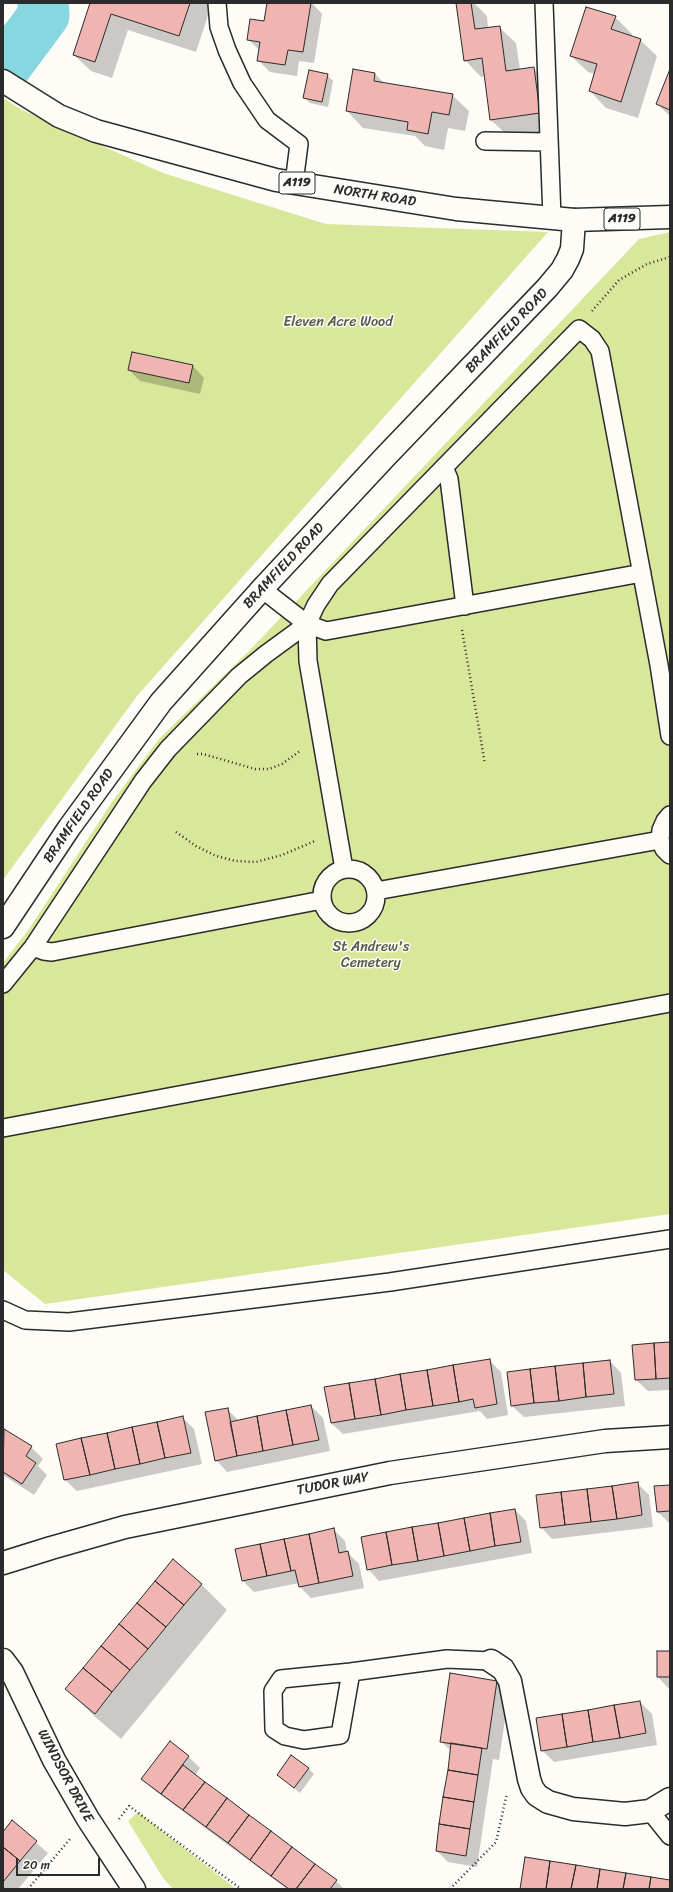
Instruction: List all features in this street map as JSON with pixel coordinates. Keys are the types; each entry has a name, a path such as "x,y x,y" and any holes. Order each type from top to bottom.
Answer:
{"street":[{"name":"NORTH ROAD","path":"3,81 59,116 96,131 276,180 456,209 574,220 670,217"},
{"name":"BRAMFIELD ROAD","path":"3,927 69,828 161,702 262,589 385,457 548,288 562,270 572,250 574,220"},
{"name":"TUDOR WAY","path":"3,1563 125,1528 390,1473 605,1441 670,1437"},
{"name":"WINDSOR DRIVE","path":"3,1660 12,1672 54,1760 101,1841 134,1889"},
{"path":"491,1661 503,1670 510,1680 529,1779 532,1788 537,1795 548,1802 572,1809 625,1814 650,1811 670,1799"}],"lane":[{"path":"217,3 219,27 227,50 242,83 267,120 299,144 294,183"},
{"path":"544,3 552,218"},
{"path":"484,141 549,142"},
{"path":"344,868 308,660 306,641 307,624 316,605 330,584 579,329 592,339 600,351 642,573 664,664 670,736"},
{"path":"444,467 449,479 462,606"},
{"path":"262,589 307,624 326,631 642,573"},
{"path":"3,984 33,947 143,781 161,758 239,676 307,624"},
{"path":"670,815 660,830 660,840 664,849 670,855"},
{"path":"376,891 660,840"},
{"path":"344,868 355,869 364,873 372,881 376,891 375,901 371,912 364,919 354,923 343,922 333,918 326,910 322,900 322,890 326,880 334,872 344,868"},
{"path":"33,947 44,952 52,952 322,900"},
{"path":"3,1128 670,1003"},
{"path":"3,1310 25,1320 69,1322 390,1282 670,1239"},
{"path":"352,1672 340,1735 304,1740 285,1736 274,1729 273,1691 281,1679 352,1672 447,1659 491,1661"},
{"path":"650,1811 670,1836"}],"path":[{"path":"579,329 600,300 619,280 647,264 670,257"},
{"path":"462,606 485,764"},
{"path":"161,758 186,753 203,754 255,769 269,769 289,760 320,731"},
{"path":"176,832 196,846 216,856 236,861 256,862 282,855 338,831"},
{"path":"450,1889 496,1842 505,1794 529,1779"},
{"path":"101,1841 129,1806 241,1889"},
{"path":"28,1889 88,1818"}],"green space":[{"name":"Eleven Acre Wood","path":"3,98 22,110 163,173 326,224 548,232 137,696 3,880"},
{"name":"St Andrew's Cemetery","path":"670,232 670,1214 45,1304 3,1270 3,963 29,929 112,802 159,739 250,650 639,239"},
{"path":"138,1812 236,1889 173,1889 163,1878 128,1821"}],"building":[{"path":"90,3 190,3 179,36 111,14 95,62 73,55"},
{"path":"267,3 311,3 303,52 288,50 285,65 257,61 260,42 247,40 250,19 264,21"},
{"path":"456,3 471,3 475,29 500,26 506,71 534,67 540,113 490,120 482,58 464,61"},
{"path":"586,7 616,16 611,29 641,39 621,102 589,91 597,64 570,56"},
{"path":"353,69 375,73 374,81 453,94 449,115 432,112 428,134 407,130 408,122 346,111"},
{"path":"670,69 670,110 656,104"},
{"path":"309,70 328,74 322,102 303,98"},
{"path":"132,352 193,365 189,383 128,370"},
{"path":"670,1342 670,1378 656,1379 654,1343"},
{"path":"654,1343 656,1379 635,1380 632,1345"},
{"path":"490,1359 497,1404 475,1408 473,1399 459,1402 453,1365"},
{"path":"610,1360 614,1394 586,1397 583,1363"},
{"path":"583,1363 586,1397 559,1401 555,1366"},
{"path":"453,1365 459,1402 433,1406 427,1370"},
{"path":"555,1366 559,1401 534,1403 530,1369"},
{"path":"530,1369 534,1403 511,1406 507,1372"},
{"path":"427,1370 433,1406 406,1410 400,1374"},
{"path":"400,1374 406,1410 381,1415 375,1379"},
{"path":"375,1379 381,1415 355,1419 349,1383"},
{"path":"349,1383 355,1419 331,1423 324,1387"},
{"path":"311,1405 319,1440 293,1445 286,1410"},
{"path":"228,1408 237,1456 215,1461 205,1412"},
{"path":"286,1410 293,1445 263,1451 257,1416"},
{"path":"183,1416 191,1453 165,1458 157,1422"},
{"path":"257,1416 263,1451 237,1456 230,1422"},
{"path":"157,1422 165,1458 140,1464 132,1427"},
{"path":"132,1427 140,1464 115,1469 107,1433"},
{"path":"4,1429 32,1446 26,1456 36,1463 22,1484 3,1472"},
{"path":"107,1433 115,1469 90,1475 81,1438"},
{"path":"81,1438 90,1475 64,1480 56,1444"},
{"path":"638,1482 642,1515 617,1519 612,1486"},
{"path":"670,1485 670,1511 657,1512 654,1486"},
{"path":"612,1486 617,1519 591,1522 587,1489"},
{"path":"587,1489 591,1522 565,1525 561,1492"},
{"path":"561,1492 565,1525 540,1528 536,1495"},
{"path":"515,1509 521,1542 495,1546 490,1513"},
{"path":"490,1513 495,1546 470,1551 464,1518"},
{"path":"464,1518 470,1551 444,1556 438,1523"},
{"path":"438,1523 444,1556 418,1561 412,1527"},
{"path":"412,1527 418,1561 392,1565 386,1532"},
{"path":"334,1528 339,1553 348,1551 353,1576 319,1583 309,1534"},
{"path":"386,1532 392,1565 367,1570 361,1537"},
{"path":"309,1534 319,1583 299,1587 295,1570 291,1571 284,1539"},
{"path":"284,1539 291,1571 267,1576 260,1544"},
{"path":"260,1544 267,1576 242,1581 235,1549"},
{"path":"173,1559 202,1584 184,1605 155,1581"},
{"path":"155,1581 184,1605 166,1627 137,1603"},
{"path":"137,1603 166,1627 148,1649 119,1624"},
{"path":"119,1624 148,1649 130,1670 101,1646"},
{"path":"101,1646 130,1670 112,1692 83,1668"},
{"path":"657,1651 670,1651 670,1677 657,1677"},
{"path":"83,1668 112,1692 95,1714 65,1689"},
{"path":"450,1673 497,1681 487,1749 440,1742"},
{"path":"640,1701 646,1733 620,1738 614,1705"},
{"path":"614,1705 620,1738 593,1742 588,1710"},
{"path":"588,1710 593,1742 567,1747 562,1714"},
{"path":"562,1714 567,1747 541,1751 536,1718"},
{"path":"170,1741 189,1756 161,1794 141,1779"},
{"path":"451,1743 482,1748 478,1775 448,1770"},
{"path":"291,1755 309,1768 294,1788 277,1775"},
{"path":"183,1765 205,1782 183,1810 161,1794"},
{"path":"448,1770 478,1775 474,1802 443,1797"},
{"path":"205,1782 227,1798 206,1827 183,1810"},
{"path":"443,1797 474,1802 470,1829 439,1824"},
{"path":"227,1798 249,1815 228,1843 206,1827"},
{"path":"249,1815 271,1831 250,1860 228,1843"},
{"path":"12,1820 37,1841 20,1861 3,1847 3,1832"},
{"path":"439,1824 470,1829 466,1856 436,1851"},
{"path":"271,1831 292,1847 271,1876 250,1860"},
{"path":"3,1847 20,1861 3,1882"},
{"path":"292,1847 315,1864 296,1889 289,1889 271,1876"},
{"path":"525,1857 550,1861 546,1889 520,1889"},
{"path":"550,1861 576,1865 571,1889 546,1889"},
{"path":"315,1864 337,1880 330,1889 296,1889"},
{"path":"576,1865 600,1869 597,1889 571,1889"},
{"path":"600,1869 626,1873 623,1889 597,1889"},
{"path":"626,1873 651,1877 649,1889 623,1889"},
{"path":"651,1877 670,1880 670,1889 649,1889"}],"waterway":[{"path":"3,70 44,15 43,3"}]}
